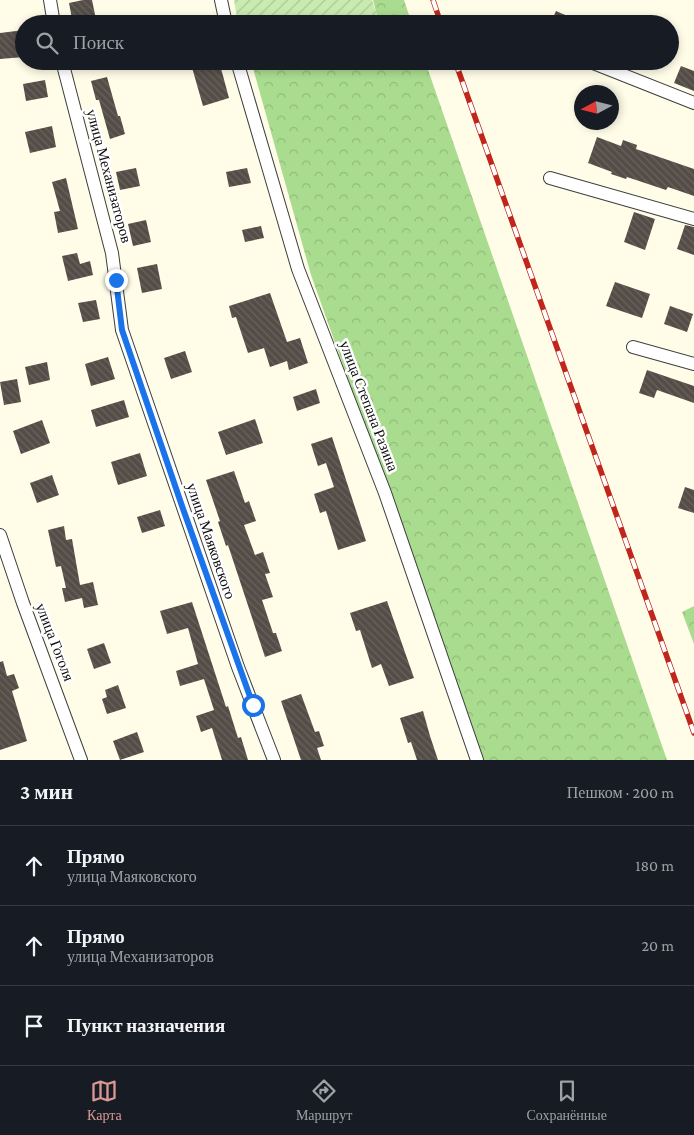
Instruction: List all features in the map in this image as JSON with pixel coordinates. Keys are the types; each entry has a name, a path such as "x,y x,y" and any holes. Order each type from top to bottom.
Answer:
{"street":[{"path":"50,0 52,15"},
{"path":"221,0 224,15"},
{"name":"улица Механизаторов","path":"64,70 112,253 122,330"},
{"name":"улица Степана Разина","path":"240,70 298,269 385,493 477,760"},
{"path":"611,70 694,103"},
{"path":"550,178 694,218"},
{"name":"улица Маяковского","path":"122,330 232,649 274,760"},
{"path":"633,347 694,364"},
{"name":"улица Гоголя","path":"0,535 81,760"}],"green space":[{"path":"234,0 372,0 377,15 236,15"},
{"path":"373,0 404,0 409,15 377,15"},
{"path":"254,70 428,70 667,760 483,760 311,275"},
{"path":"694,606 694,644 682,612"}],"building":[{"path":"92,0 95,15 71,15 69,3"},
{"path":"556,11 565,15 554,15"},
{"path":"15,31 15,58 0,59 0,33"},
{"path":"681,66 694,71 694,91 674,83"},
{"path":"193,70 221,70 229,98 203,106"},
{"path":"107,77 125,134 110,139 99,100 96,100 91,81"},
{"path":"45,80 48,97 26,101 23,84"},
{"path":"52,126 56,147 30,153 25,132"},
{"path":"597,137 621,146 623,140 637,145 636,149 694,169 694,196 668,187 666,190 627,177 626,179 588,163"},
{"path":"136,168 140,186 120,190 116,172"},
{"path":"247,168 251,183 229,187 226,172"},
{"path":"66,178 78,229 58,233 54,212 60,211 52,182"},
{"path":"634,212 655,219 645,250 624,242"},
{"path":"146,220 151,242 133,246 128,224"},
{"path":"685,225 694,227 694,255 677,249"},
{"path":"261,226 264,238 245,242 242,230"},
{"path":"77,253 80,264 90,261 93,275 68,281 62,256"},
{"path":"157,264 162,289 142,293 137,268"},
{"path":"615,282 650,294 642,318 606,306"},
{"path":"270,293 287,342 300,338 308,363 289,370 287,361 270,367 264,348 248,353 236,317 232,318 229,306"},
{"path":"96,300 100,319 83,322 78,303"},
{"path":"670,306 693,314 687,332 664,324"},
{"path":"185,351 192,372 171,379 164,358"},
{"path":"108,357 115,379 91,386 85,364"},
{"path":"47,362 50,380 29,385 25,367"},
{"path":"647,370 694,386 694,403 657,390 654,398 639,393"},
{"path":"17,379 21,402 4,405 0,382"},
{"path":"316,389 320,403 297,411 293,397"},
{"path":"124,400 129,417 96,427 91,410"},
{"path":"255,419 263,443 226,455 218,432"},
{"path":"42,420 50,443 21,454 13,431"},
{"path":"332,437 366,541 338,550 326,511 320,513 314,494 334,487 326,463 318,466 311,444"},
{"path":"140,453 147,476 118,485 111,462"},
{"path":"234,471 245,503 249,501 256,521 244,525 255,555 263,552 270,573 265,574 273,597 262,600 273,633 276,633 282,651 265,657 228,545 226,546 218,522 220,521 206,480"},
{"path":"52,475 59,495 37,503 30,483"},
{"path":"685,487 694,490 694,513 678,508"},
{"path":"160,510 165,526 142,533 137,517"},
{"path":"64,526 66,540 72,539 80,585 93,582 98,605 84,608 82,598 65,602 62,588 66,588 61,566 56,567 48,530"},
{"path":"387,601 414,678 389,686 381,664 372,668 360,630 356,631 350,613"},
{"path":"192,602 226,707 228,706 238,738 241,737 248,760 222,760 212,728 201,732 196,716 214,710 204,679 180,686 176,671 198,664 188,628 167,634 160,611"},
{"path":"104,643 111,663 94,669 87,649"},
{"path":"3,661 7,676 14,674 19,688 12,691 27,741 0,750 0,662"},
{"path":"118,685 126,708 107,714 102,699 107,697 105,690"},
{"path":"301,694 315,732 319,731 324,746 317,748 321,760 301,760 281,701"},
{"path":"423,711 438,760 417,760 411,742 408,743 400,718"},
{"path":"137,732 144,752 120,760 113,741"}],"railway":[{"path":"433,0 438,15"},
{"path":"458,70 694,733"}],"route":[{"path":"116,280 122,330 238,667 253,705"}]}
